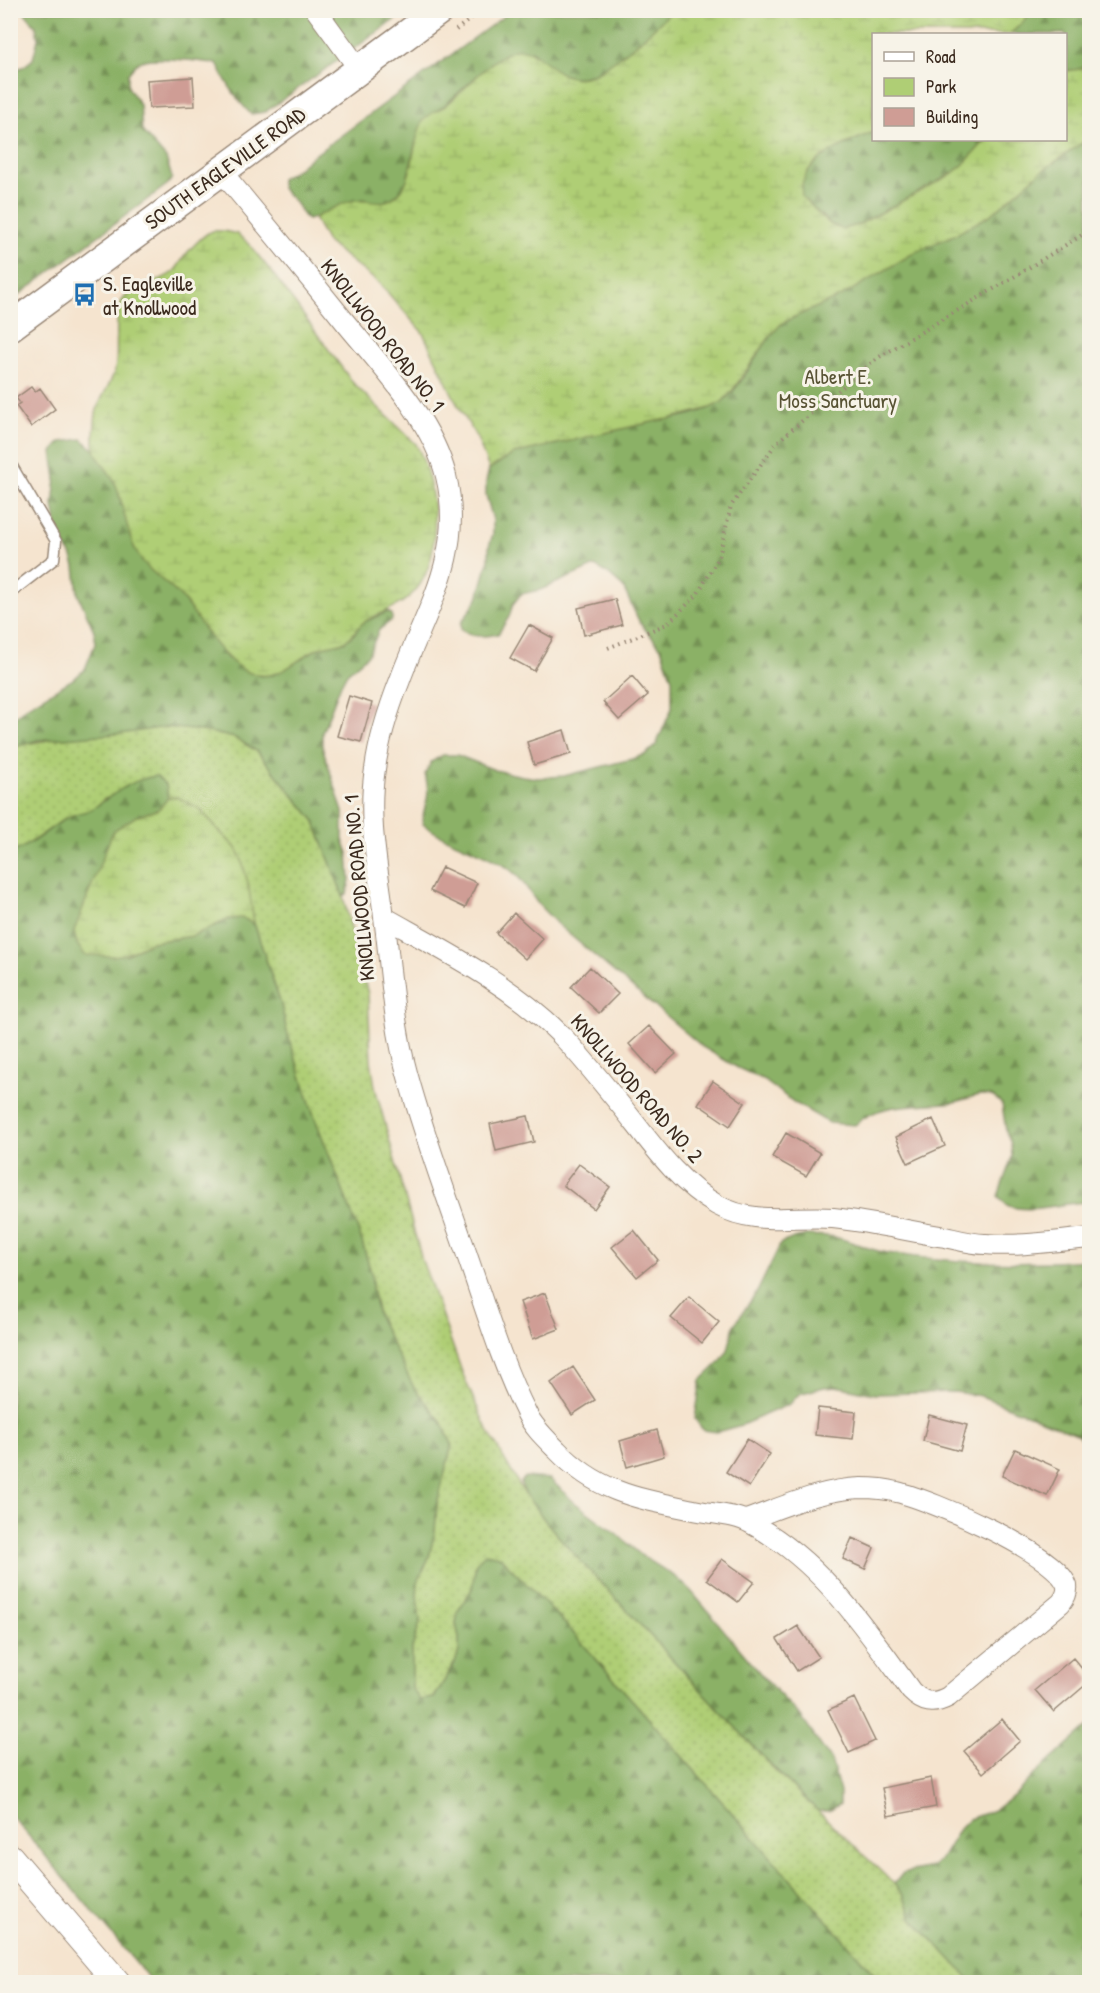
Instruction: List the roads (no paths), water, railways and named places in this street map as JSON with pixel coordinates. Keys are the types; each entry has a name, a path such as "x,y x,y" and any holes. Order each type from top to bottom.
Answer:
{"main road":[{"name":"SOUTH EAGLEVILLE ROAD","path":"10,327 440,10"}],"street":[{"path":"316,10 359,69"},
{"name":"KNOLLWOOD ROAD NO. 1","path":"221,171 399,387 433,442 445,471 452,517 447,558 442,577 400,679 380,742 374,771 372,804 397,1027 406,1070 480,1295 529,1418 539,1432 568,1462 613,1491 746,1520 781,1541 816,1572 864,1628 911,1691 928,1702 938,1702 948,1697 1061,1603 1066,1595 1064,1580 1041,1559 952,1510 896,1491 861,1488 843,1490 802,1500 746,1520"},
{"name":"KNOLLWOOD ROAD NO. 2","path":"384,917 482,972 538,1014 570,1045 662,1158 702,1194 732,1212 782,1220 830,1218 857,1221 984,1244 1022,1245 1089,1238"},
{"path":"10,1857 117,1983"}],"lane":[{"path":"10,463 56,541 54,559 10,593"}],"place":[{"name":"S. Eagleville at Knollwood","path":"85,295"}],"park label":[{"name":"Albert E. Moss Sanctuary","path":"838,388"}]}
